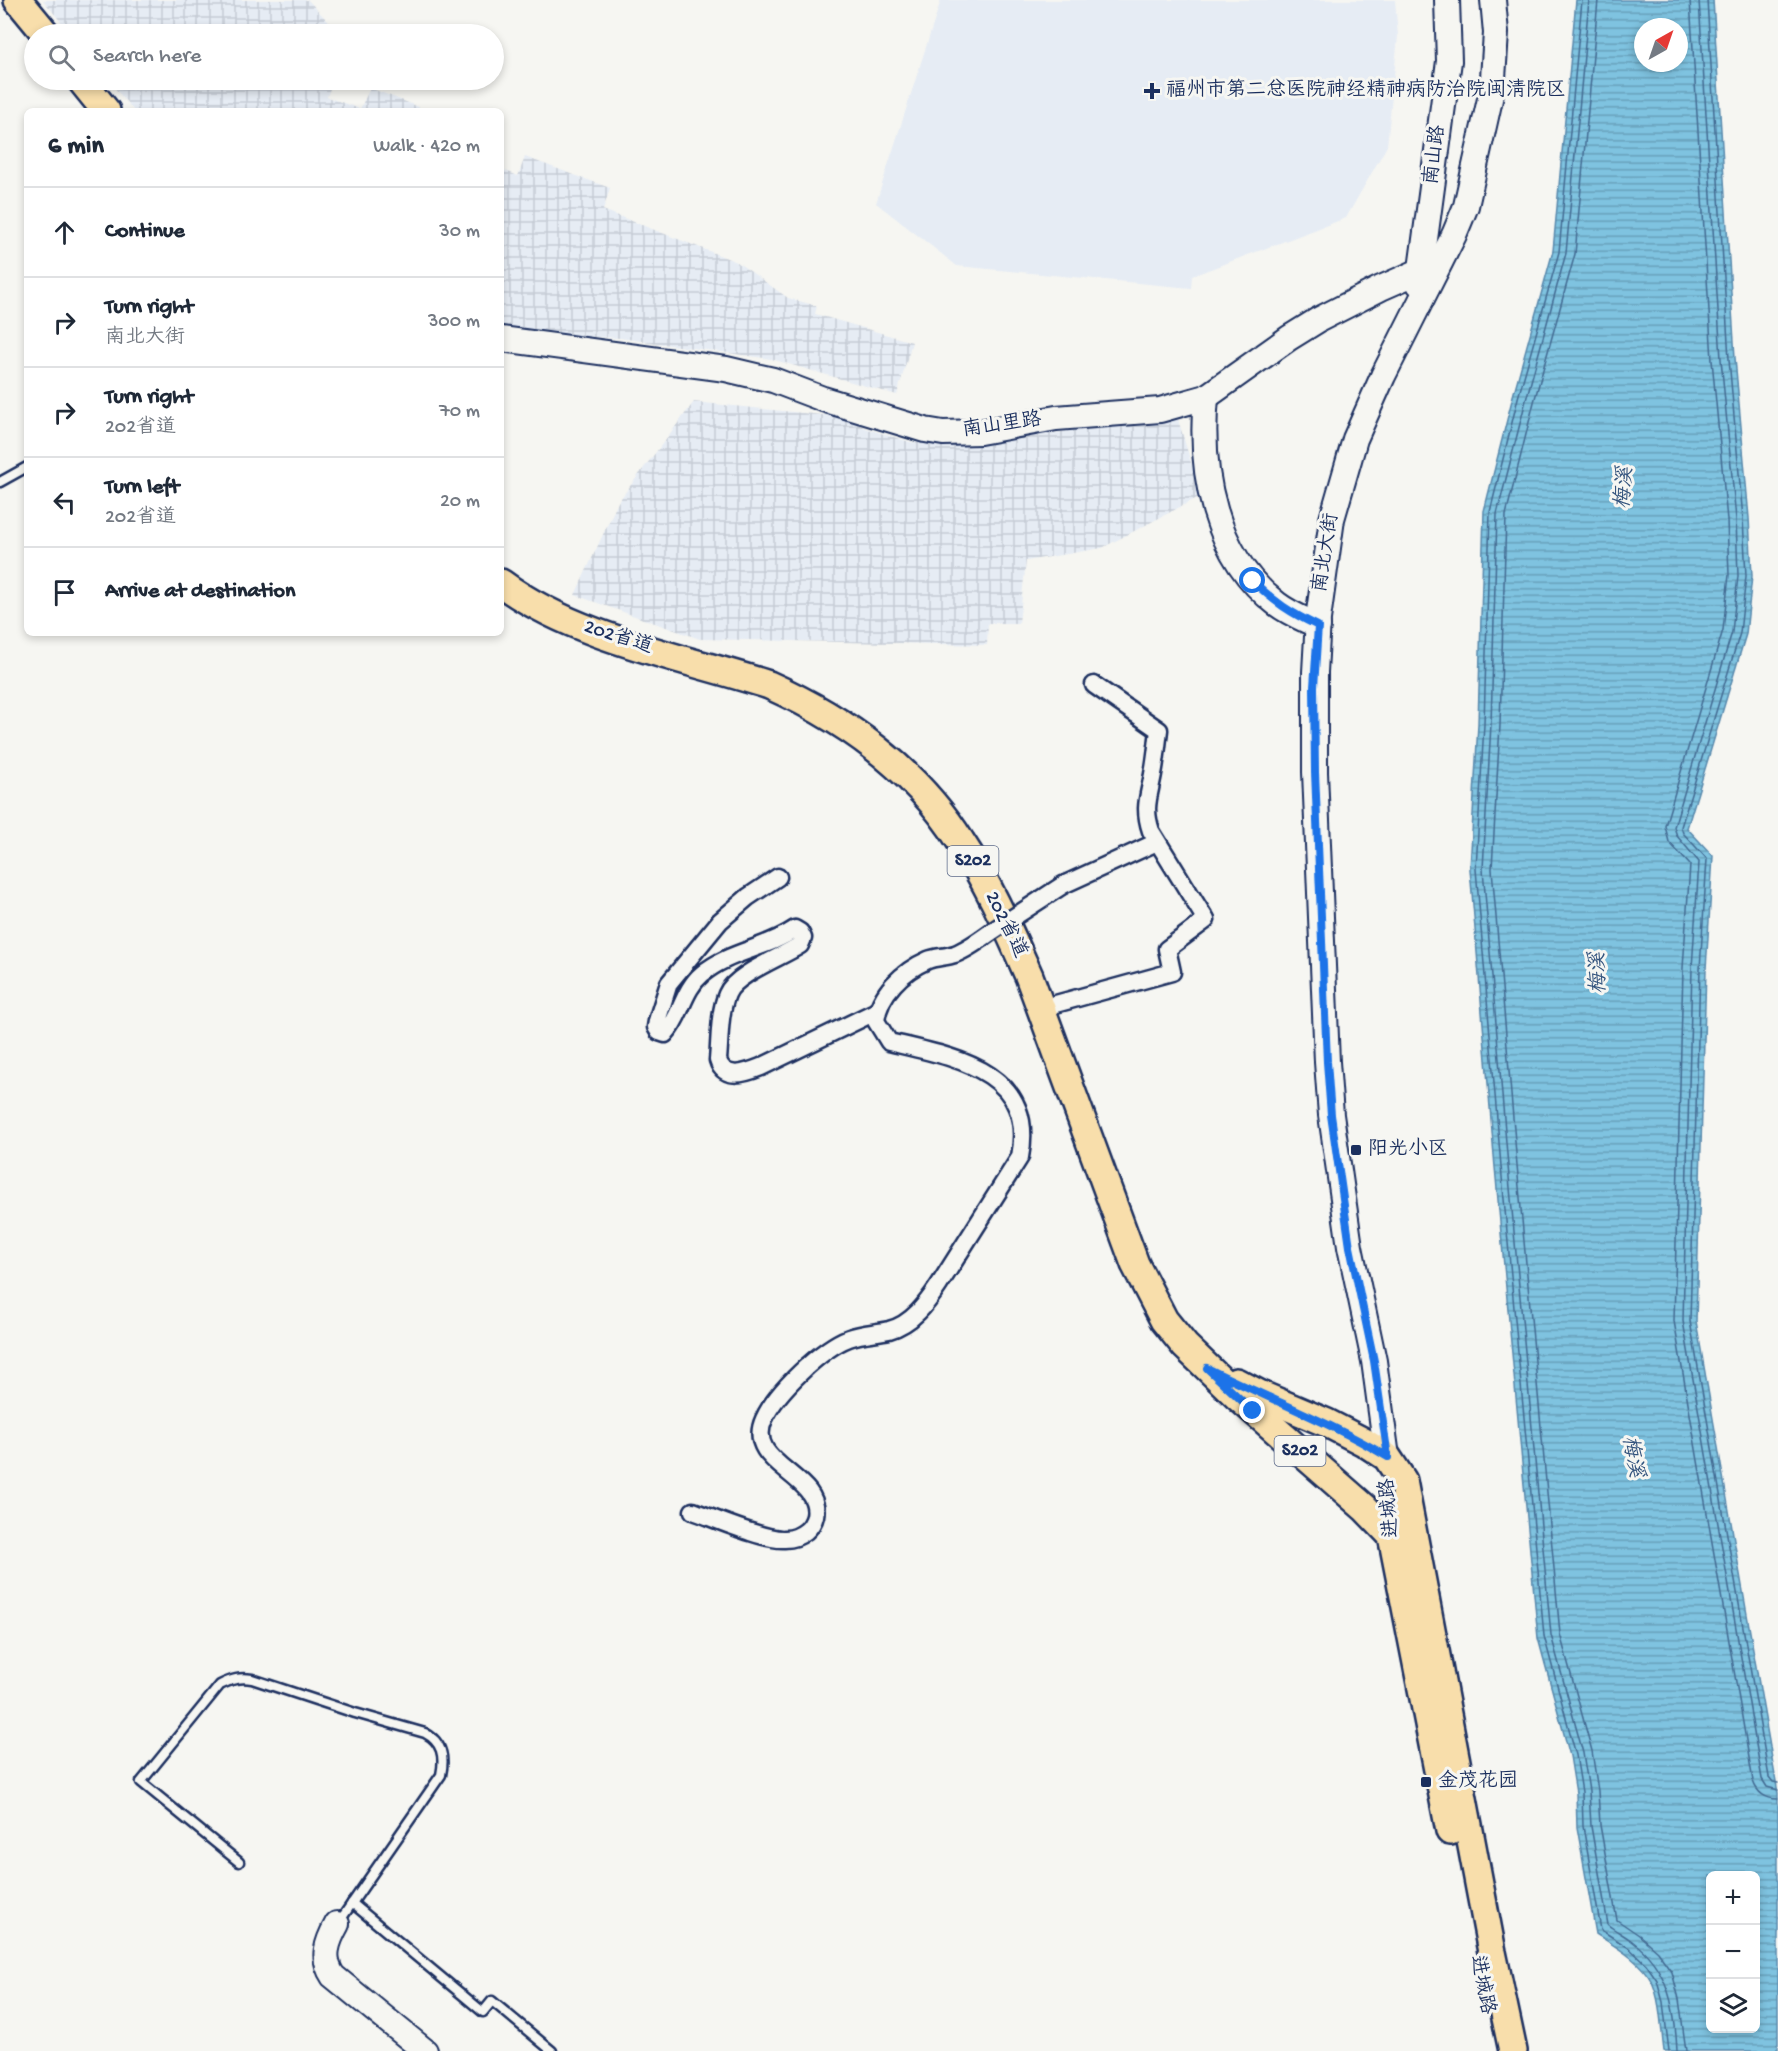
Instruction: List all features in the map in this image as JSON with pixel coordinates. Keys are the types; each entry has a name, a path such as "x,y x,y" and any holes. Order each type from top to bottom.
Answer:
{"main road":[{"path":"18,0 38,24"},
{"path":"89,90 104,108"},
{"name":"202省道","path":"504,585 531,603 576,624 769,684 813,707 869,743 916,785 961,840 1009,930 1041,1008 1135,1264 1164,1320 1207,1368 1365,1508 1392,1536"},
{"name":"202省道","path":"1207,1368 1261,1395 1327,1423 1388,1457"},
{"name":"进城路","path":"1388,1457 1387,1484 1392,1536 1494,2051"},
{"name":"进城路","path":"1388,1457 1403,1481 1513,2051"}],"street":[{"name":"南山路","path":"1417,310 1430,266 1449,61 1447,0"},
{"path":"1430,266 1466,206 1490,99 1495,53 1493,0"},
{"name":"南山里路","path":"504,339 726,369 773,380 822,399 925,430 944,433 980,432 1056,418 1160,410 1206,397 1318,320 1430,266"},
{"name":"南北大街","path":"1388,1457 1374,1361 1350,1247 1331,1115 1315,772 1315,672 1321,588 1332,519 1346,464 1370,402 1417,310"},
{"path":"1206,397 1203,427 1205,459 1210,488 1228,544 1240,565 1265,594 1291,614 1318,626"},
{"path":"1041,1008 1172,972 1167,949 1206,920 1157,842 1146,816 1146,800 1153,774 1159,730 1094,685"},
{"path":"693,1511 783,1540 796,1537 807,1530 814,1519 816,1509 813,1499 806,1487 773,1460 764,1447 759,1433 764,1419 775,1401 815,1358 830,1347 861,1334 892,1329 913,1317 928,1302 1020,1157 1023,1139 1022,1122 1017,1104 1009,1092 998,1082 963,1062 921,1048 889,1042 876,1021 882,997 893,984 920,964 930,959 957,953 1063,885 1157,842"},
{"path":"778,877 748,897 720,921 669,983 657,1021 656,1027 659,1032 665,1034 670,1028 689,990 700,976 716,963 778,940 795,930 800,932 803,938 800,945 745,976 728,992 724,1002 718,1059 725,1071 734,1075 761,1067 877,1011"},
{"path":"337,1924 326,1951 328,1969 333,1976 425,2051"}],"lane":[{"path":"0,482 24,468"},
{"path":"239,1862 141,1782 220,1685 231,1680 252,1679 425,1733 439,1744 443,1763 441,1774 337,1924"},
{"path":"352,1903 483,2012 492,2001 552,2051"}],"shaded area":[{"path":"43,0 308,0 331,24 63,24"},
{"name":"福州市第二总医院神经精神病防治院闽清院区","path":"941,0 1395,0 1398,36 1387,146 1346,218 1192,276 1191,288 957,266 876,203"},
{"path":"116,90 329,90 327,97 357,108 131,108"},
{"path":"369,90 375,90 419,107 360,108"},
{"path":"525,157 610,188 603,210 737,262 788,298 817,306 815,314 912,342 897,395 771,359 620,338 504,333 504,170 518,176"},
{"path":"694,402 843,417 868,429 910,442 940,445 977,444 1177,416 1201,496 1102,548 1026,561 1019,623 988,623 987,645 700,639 575,595 618,502"}],"water":[{"name":"梅溪","path":"1576,0 1713,0 1735,358 1752,576 1746,634 1687,828 1713,856 1706,969 1696,1321 1778,1793 1778,2051 1664,2051 1659,2007 1652,1982 1634,1961 1596,1934 1577,1827 1576,1793 1570,1756 1538,1638 1470,869 1478,724 1484,511 1553,251"}],"place":[{"name":"福州市第二总医院神经精神病防治院闽清院区","path":"1152,91"},
{"name":"阳光小区","path":"1356,1150"},
{"name":"金茂花园","path":"1426,1782"}],"route":[{"path":"1253,581 1265,594 1291,614 1318,626 1314,687 1315,772 1331,1115 1350,1247 1374,1361 1388,1457 1327,1423 1261,1395 1207,1368 1253,1411"}]}
